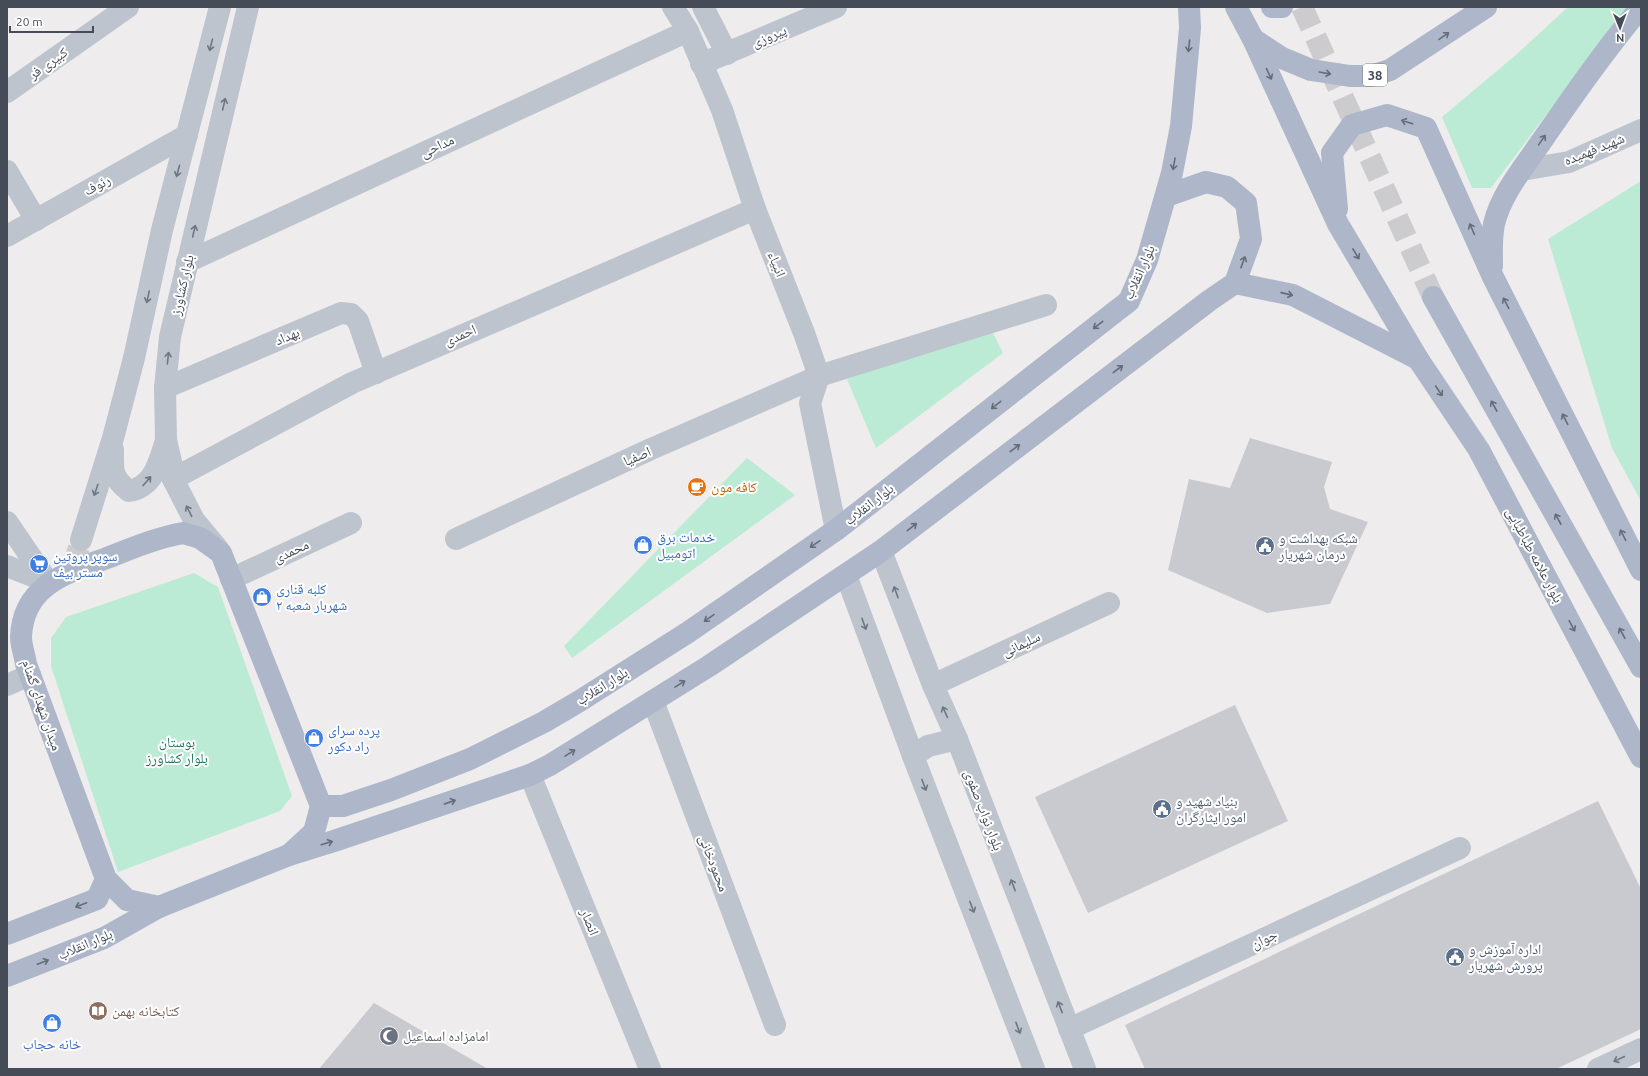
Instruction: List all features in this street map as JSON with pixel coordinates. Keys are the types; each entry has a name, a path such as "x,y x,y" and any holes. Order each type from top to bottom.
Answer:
{"main road":[{"name":"بلوار انقلاب","path":"321,806 343,806 391,790 470,759 544,722 687,633 836,530 1129,301 1146,260 1172,173 1181,126 1190,28 1189,7"},
{"name":"38","path":"1236,7 1253,39 1282,58 1310,70 1335,75 1371,76 1390,70 1486,7"},
{"path":"1272,7 1282,7"},
{"path":"1493,277 1491,243 1494,223 1502,202 1585,78 1641,7"},
{"name":"بلوار علامه طباطبایی","path":"1253,39 1338,224 1418,359 1479,450 1641,757"},
{"path":"1338,224 1332,153 1352,125 1387,116 1426,128 1493,277 1641,570"},
{"path":"160,907 290,854 334,841 530,775 550,765 653,701 881,551 1210,300 1235,283 1251,239 1246,204 1227,187 1206,182 1166,196"},
{"path":"1235,283 1293,296 1418,359"},
{"path":"1433,297 1641,667"},
{"name":"میدان شهدای گمنام","path":"160,907 127,900 106,879 30,675 21,638 25,617 32,601 48,582 73,570 162,537 183,533 200,538 221,553"},
{"path":"221,553 321,806 314,832 290,854"},
{"path":"7,934 97,899 106,879"},
{"name":"بلوار انقلاب","path":"7,976 104,938 160,907"}],"street":[{"name":"کبیری فر","path":"7,92 128,7"},
{"path":"81,540 113,438 134,358 162,230 220,7"},
{"name":"بلوار کشاورز","path":"221,553 194,520 173,479 172,466 166,440 165,388 170,337 248,7"},
{"name":"انبیاء","path":"673,7 688,31 722,110 755,209 804,333 819,376"},
{"path":"703,7 727,54"},
{"name":"پیروزی","path":"701,64 836,7"},
{"name":"مداحی","path":"187,262 688,31"},
{"name":"شهید فهمیده","path":"1522,170 1569,162 1641,130"},
{"name":"رئوف","path":"7,236 187,135"},
{"path":"7,170 36,220"},
{"name":"احمدی","path":"173,479 352,383 485,324 755,209"},
{"name":"اصفیا","path":"456,539 651,449 819,376 1046,305"},
{"name":"بهداد","path":"165,388 341,313 351,314 358,321 376,373"},
{"path":"819,376 810,403 836,530"},
{"path":"113,438 113,474 119,483 128,491 140,489 149,480 158,465 166,440"},
{"path":"7,522 48,582"},
{"name":"محمدی","path":"231,579 351,523"},
{"name":"بلوار نواب صفوی","path":"881,551 933,685 957,739 1085,1069"},
{"path":"7,566 48,582"},
{"path":"846,574 913,756 1034,1069"},
{"name":"سلیمانی","path":"933,685 1109,604"},
{"path":"7,685 30,675"},
{"name":"محمودخانی","path":"653,701 775,1025"},
{"path":"913,756 928,746 957,739"},
{"name":"انصار","path":"530,775 650,1069"},
{"name":"جوان","path":"1069,1029 1460,848"},
{"path":"1598,1069 1641,1049"}],"green space":[{"path":"1568,7 1627,7 1491,188 1472,188 1442,117 1517,54"},
{"path":"1641,181 1641,501 1612,448 1548,239"},
{"path":"991,329 1003,353 876,448 847,379"},
{"path":"747,458 795,495 572,658 564,646"},
{"name":"بوستان بلوار کشاورز","path":"194,573 218,587 292,796 280,811 118,872 51,666 51,638 66,617"}],"building":[{"name":"شبکه بهداشت و درمان شهریار","path":"1250,438 1332,462 1324,487 1330,509 1368,522 1330,604 1267,613 1168,570 1189,479 1230,488"},
{"name":"بنیاد شهید و امور ایثارگران","path":"1235,705 1288,821 1088,913 1035,797"},
{"name":"اداره آموزش و پرورش شهریار","path":"1598,801 1641,889 1641,1029 1556,1069 1145,1069 1125,1025"},
{"name":"امامزاده اسماعیل","path":"374,1003 488,1069 319,1069"}],"tunnel":[{"path":"1302,7 1433,297"},
{"path":"73,569 81,540"}],"place":[{"name":"کافه مون","path":"697,487"},
{"name":"خدمات برق اتومبیل","path":"643,545"},
{"name":"شبکه بهداشت و درمان شهریار","path":"1265,546"},
{"name":"سوپر پروتین مستر بیف","path":"39,564"},
{"name":"کلبه قناری شهربار شعبه ۲","path":"262,597"},
{"name":"پرده سرای راد دکور","path":"314,738"},
{"name":"بنیاد شهید و امور ایثارگران","path":"1162,809"},
{"name":"اداره آموزش و پرورش شهریار","path":"1455,957"},
{"name":"کتابخانه بهمن","path":"98,1011"},
{"name":"خانه حجاب","path":"52,1023"},
{"name":"امامزاده اسماعیل","path":"389,1036"}]}
